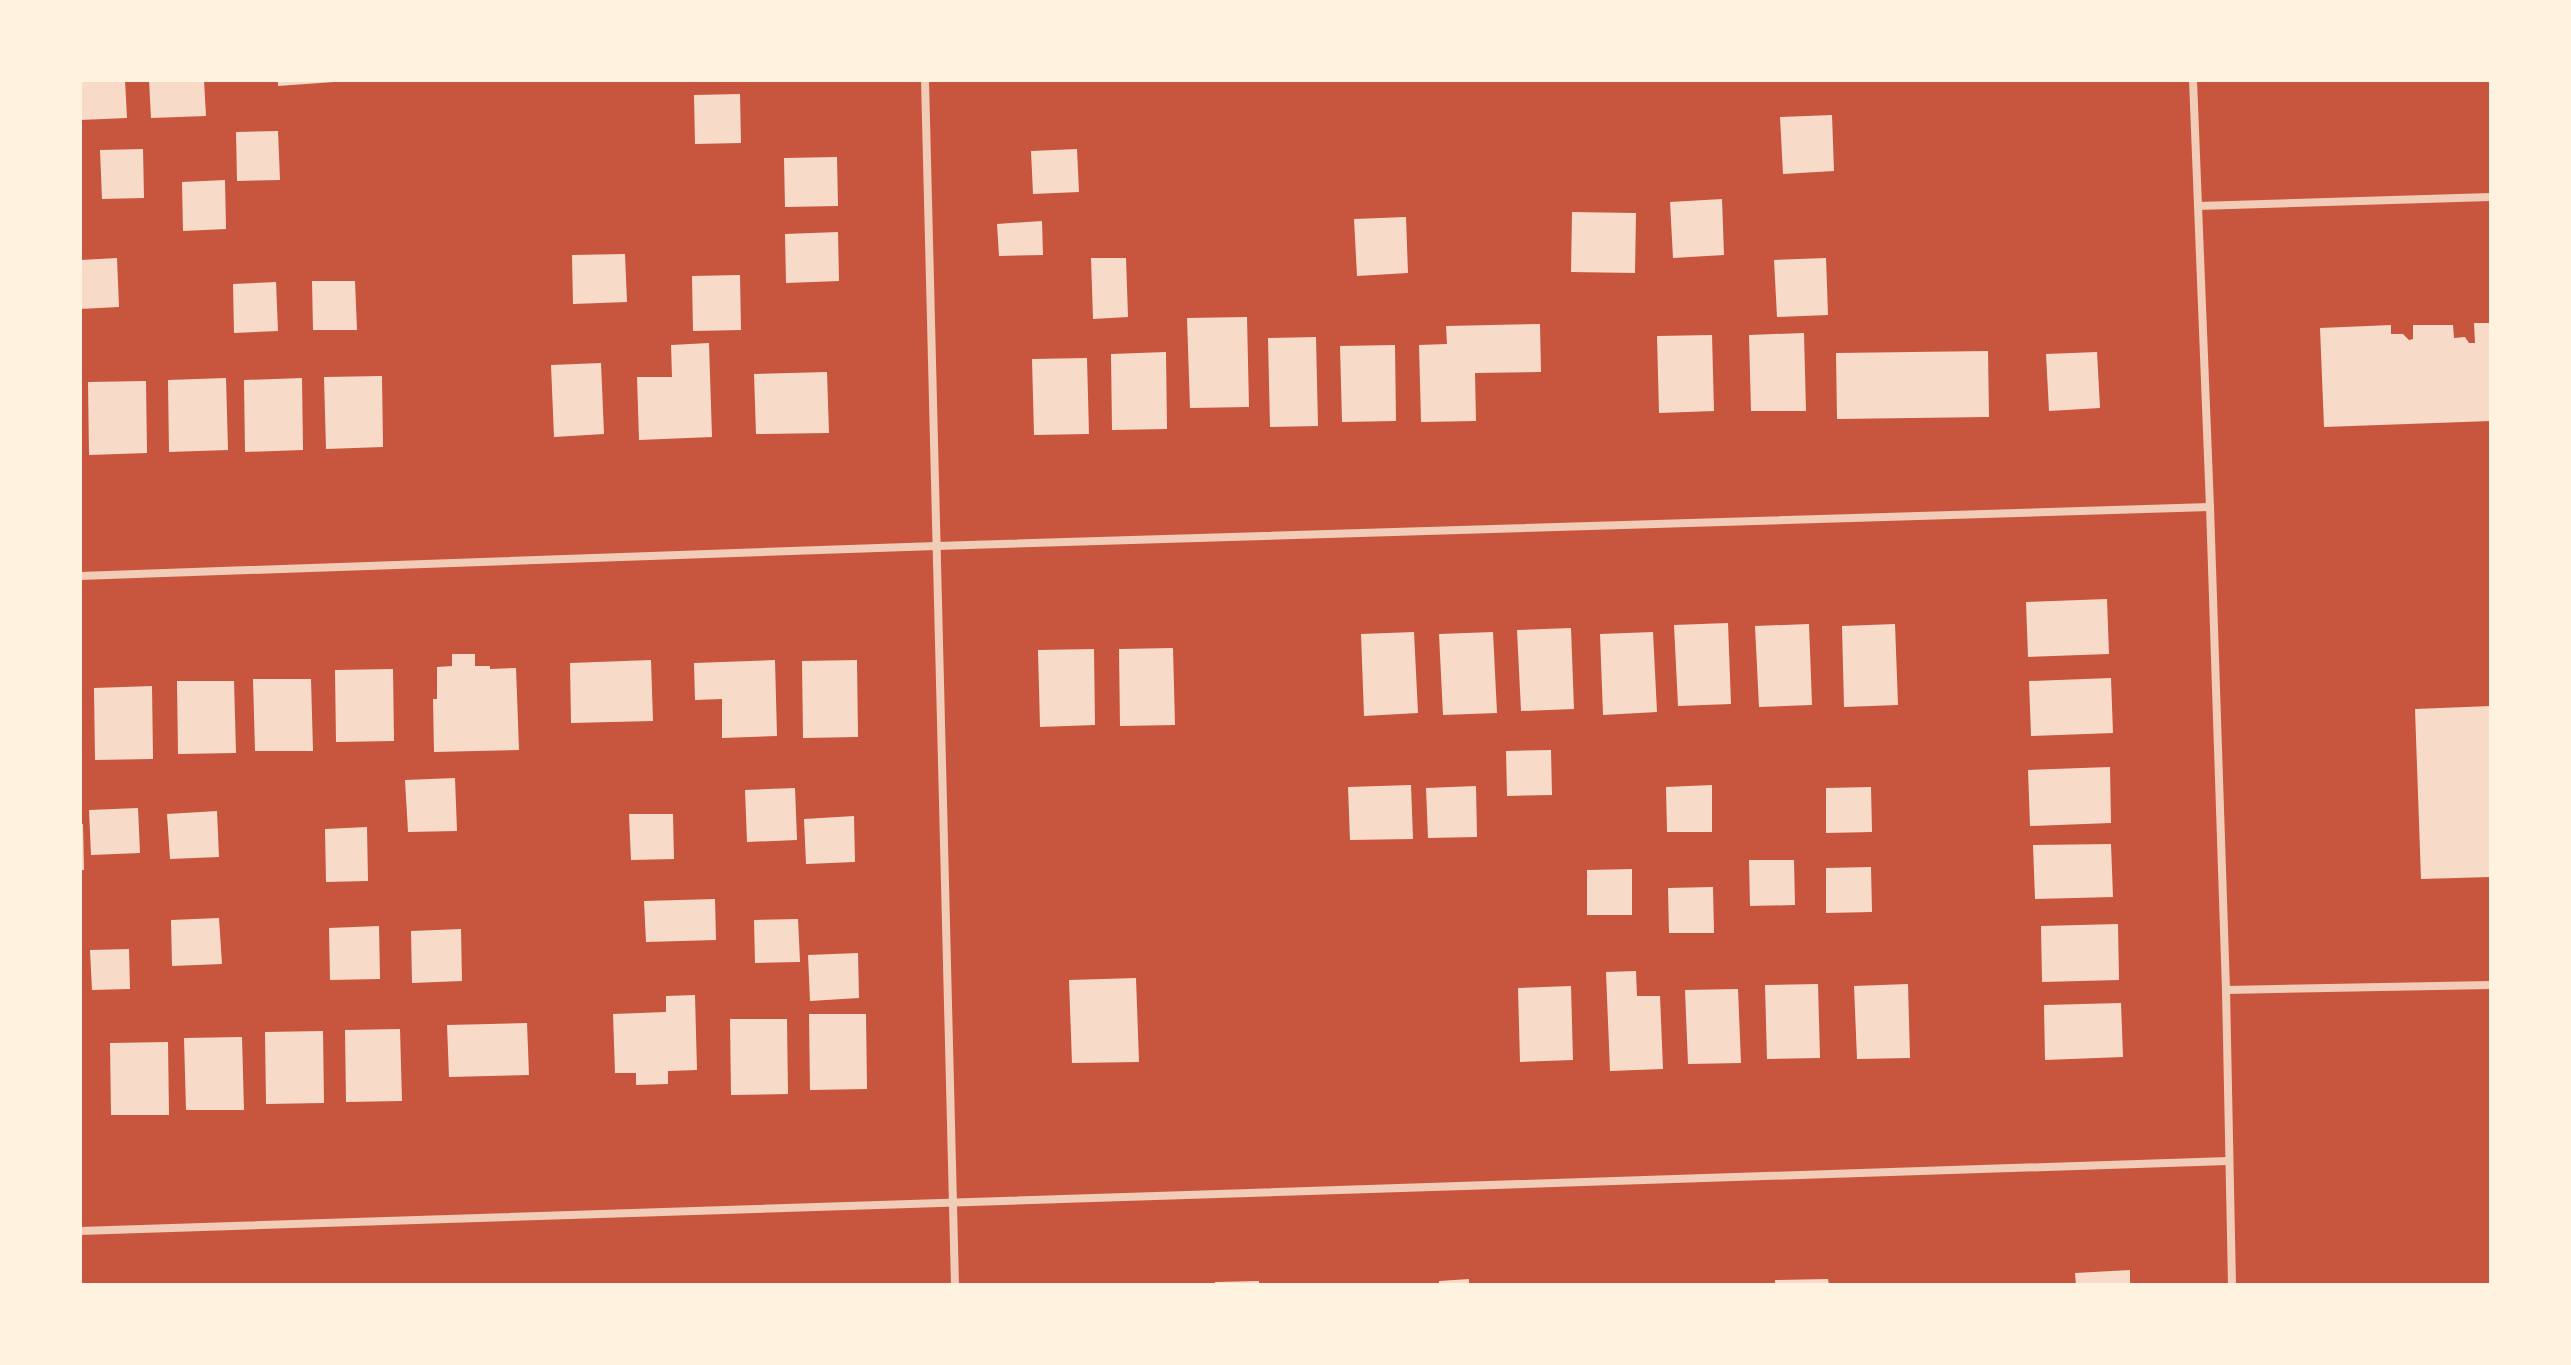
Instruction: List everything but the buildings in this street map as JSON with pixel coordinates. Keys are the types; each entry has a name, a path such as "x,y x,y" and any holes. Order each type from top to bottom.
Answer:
{"street":[{"path":"925,80 955,1285"},
{"path":"2193,80 2226,990 2232,1285"},
{"path":"2198,206 2491,197"},
{"path":"80,576 2210,507"},
{"path":"2226,990 2491,985"},
{"path":"80,1231 2228,1161"}]}
